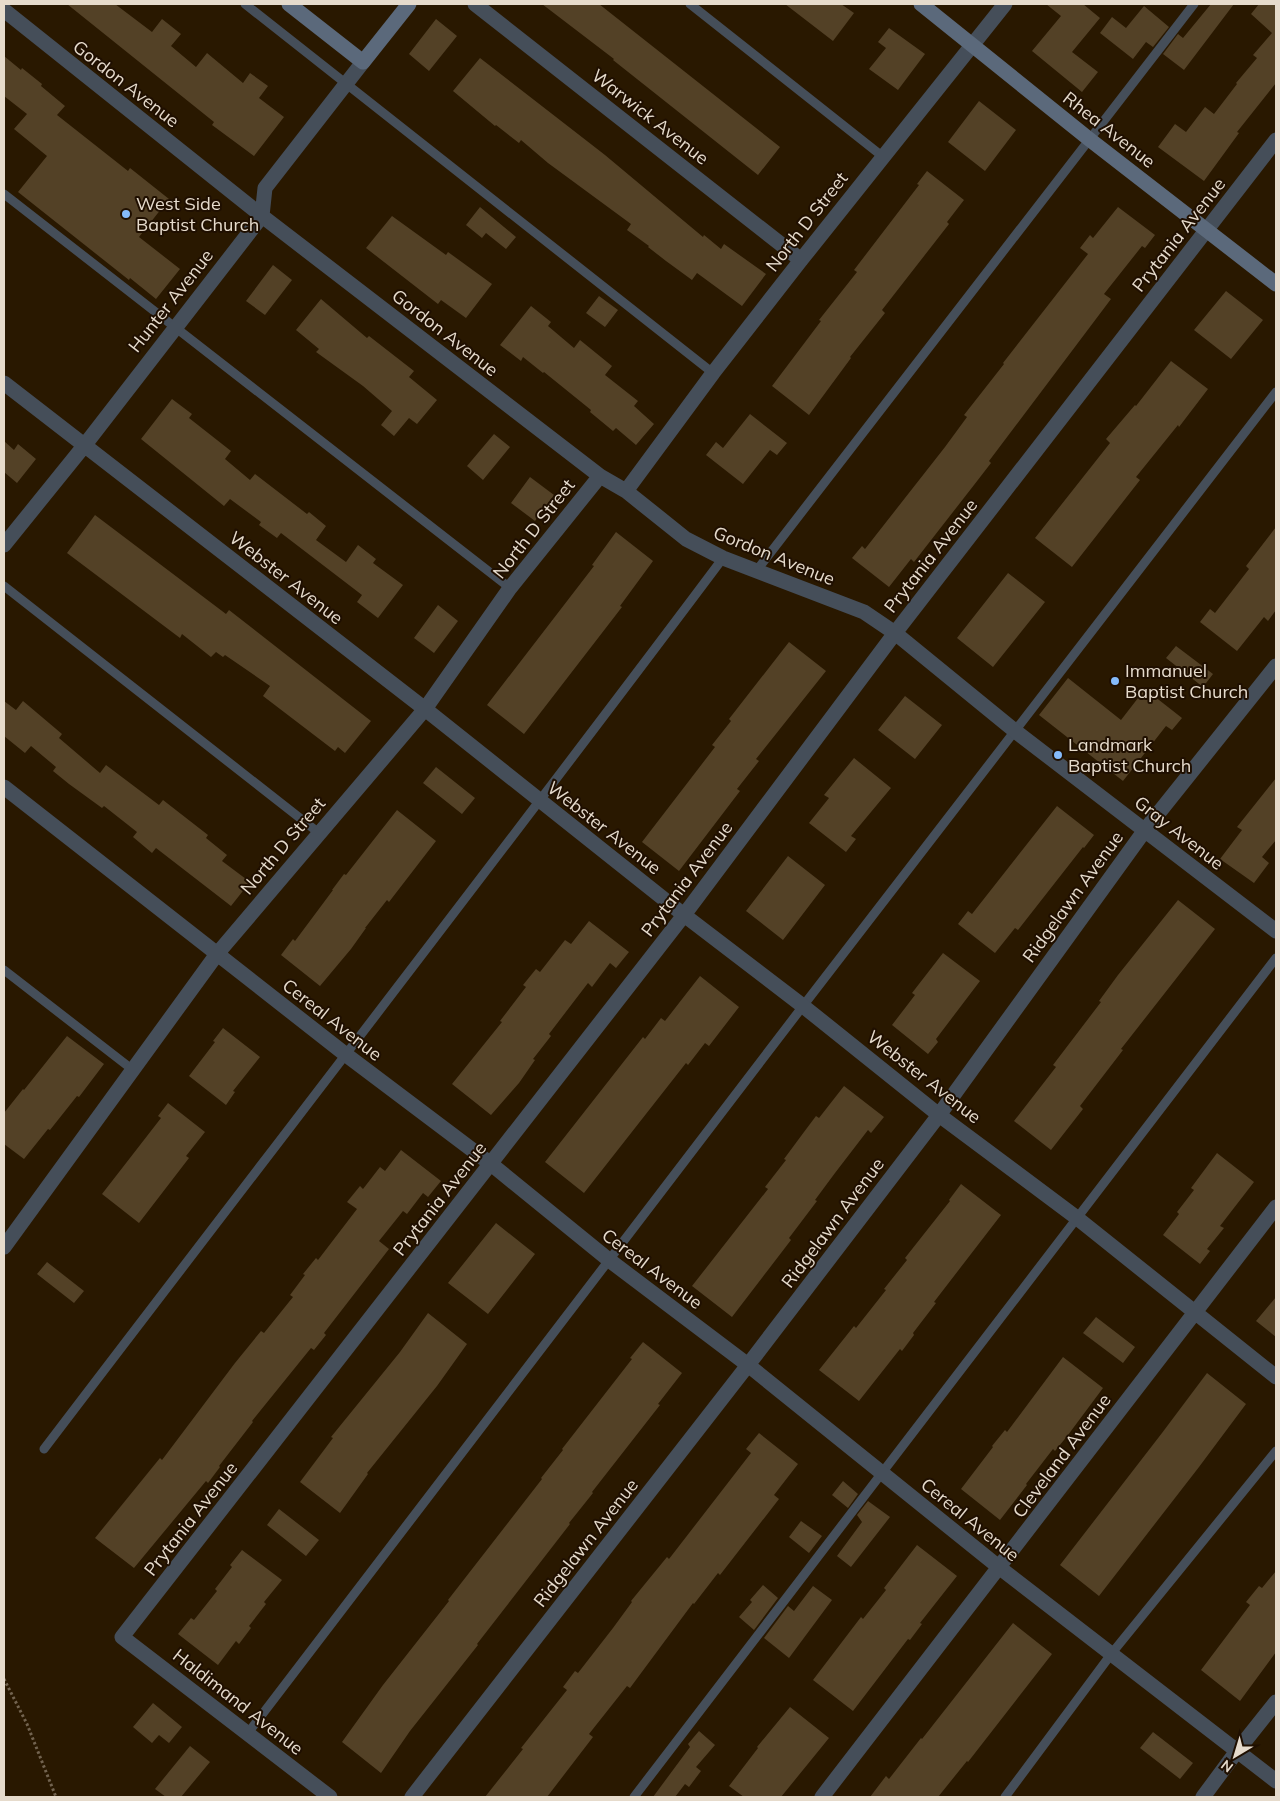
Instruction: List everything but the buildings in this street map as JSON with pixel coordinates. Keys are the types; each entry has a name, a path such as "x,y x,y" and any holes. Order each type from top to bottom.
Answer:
{"street":[{"path":"289,4 363,62"},
{"path":"262,216 265,188 409,4"},
{"name":"Warwick Avenue","path":"475,4 801,260"},
{"name":"Rhea Avenue","path":"921,4 1089,139 1276,284"},
{"name":"North D Street","path":"626,492 713,373 882,156 973,46 1005,4"},
{"name":"Gordon Avenue","path":"4,10 262,216 600,476 626,492 686,539 723,558 864,612 895,633"},
{"name":"Prytania Avenue","path":"122,1637 684,915 895,633 1276,140"},
{"name":"Hunter Avenue","path":"4,544 84,446 174,327 262,216"},
{"name":"Webster Avenue","path":"4,383 424,708 939,1115 1077,1218 1276,1376"},
{"name":"North D Street","path":"4,1247 217,954 424,708 510,588 600,476"},
{"name":"Gray Avenue","path":"895,633 1015,731 1276,932"},
{"name":"Ridgelawn Avenue","path":"412,1797 748,1365 939,1115 1145,830 1276,666"},
{"name":"Cereal Avenue","path":"4,787 345,1054 491,1164 609,1260 748,1365 1000,1568 1276,1782"},
{"name":"Cleveland Avenue","path":"822,1797 1276,1207"},
{"name":"Haldimand Avenue","path":"122,1637 330,1797"},
{"path":"1203,1797 1276,1702"}],"lane":[{"path":"245,4 713,373"},
{"path":"690,4 882,156"},
{"path":"756,570 1194,4"},
{"path":"4,194 510,588"},
{"path":"248,1733 803,1006 1276,392"},
{"path":"44,1449 345,1054 541,802 723,558"},
{"path":"4,586 319,833"},
{"path":"634,1797 1276,958"},
{"path":"4,970 132,1070"},
{"path":"1005,1797 1112,1653 1276,1450"}],"path":[{"path":"4,1679 27,1724 56,1797"}],"place":[{"name":"West Side Baptist Church","path":"126,214"},
{"name":"Immanuel Baptist Church","path":"1115,681"},
{"name":"Landmark Baptist Church","path":"1058,755"}]}
